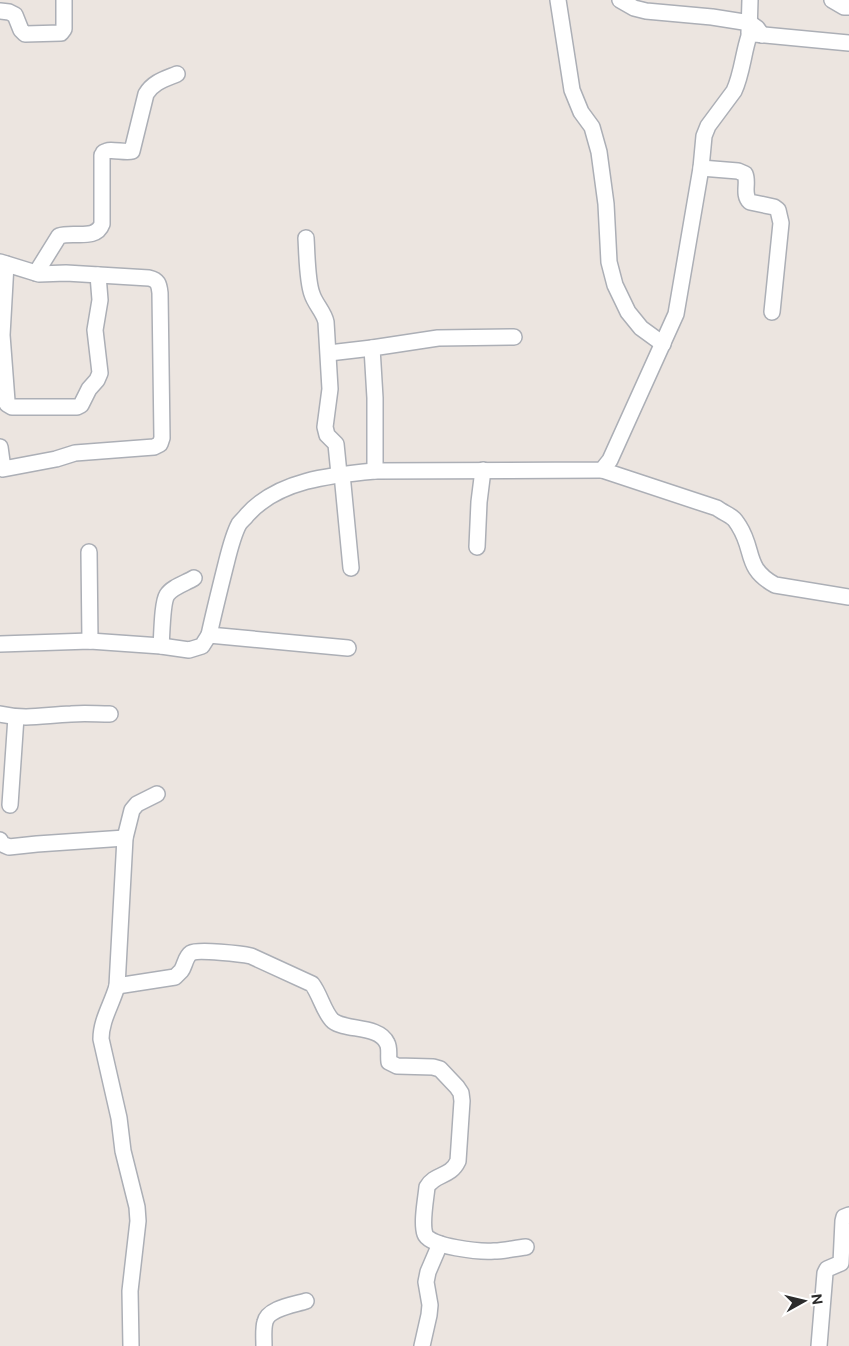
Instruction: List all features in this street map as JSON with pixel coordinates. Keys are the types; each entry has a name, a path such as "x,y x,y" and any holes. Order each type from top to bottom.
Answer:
{"street":[{"path":"0,11 15,15 21,30 25,34 60,34 64,29 64,0"},
{"path":"558,0 572,90 581,112 592,127 599,152 606,204 609,262 615,284 628,312 642,328 663,344"},
{"path":"620,0 634,8 646,11 712,17 754,31 849,43"},
{"path":"602,470 610,460 676,314 701,168 704,136 708,126 734,91 744,50 754,31 750,0"},
{"path":"832,0 844,7 849,7"},
{"path":"36,273 56,238 65,234 97,233 100,229 102,224 102,155 107,150 132,151 146,94 150,87 176,74"},
{"path":"701,168 738,171 745,174 747,177 747,199 750,202 774,207 778,210 781,222 772,312"},
{"path":"306,238 310,290 326,322 330,396 325,427 327,435 336,444 351,568"},
{"path":"0,447 3,469 56,459 75,453 154,447 160,444 162,438 159,285 155,279 149,278 66,273 43,274 3,263 2,335 7,404 12,406 77,407 81,404 89,389 98,380 100,372 95,330 100,300 98,275"},
{"path":"329,353 438,338 514,337"},
{"path":"372,348 375,398 375,471"},
{"path":"477,547 478,512 483,470"},
{"path":"0,644 90,642 161,646 189,650 202,646 209,635 230,548 240,524 253,509 267,498 293,486 341,474 375,471 602,470 717,508 734,519 743,533 752,561 765,580 775,585 849,597"},
{"path":"89,552 90,642"},
{"path":"161,646 167,595 194,578"},
{"path":"209,635 348,648"},
{"path":"0,714 16,718 72,714 110,714"},
{"path":"10,805 16,718"},
{"path":"132,1346 130,1291 138,1214 123,1151 120,1118 101,1039 101,1029 114,999 117,986 126,838 132,810 137,804 157,794"},
{"path":"0,840 2,844 9,847 126,838"},
{"path":"117,986 175,977 182,970 191,953 198,951 251,956 312,984 333,1021 370,1031 384,1038 388,1045 389,1062 392,1064 440,1069 461,1093 458,1161 455,1168 430,1182 427,1187 423,1227 425,1236 431,1241 440,1244 486,1251 526,1247"},
{"path":"819,1346 826,1273 827,1270 840,1262 843,1221 849,1215"},
{"path":"422,1346 430,1305 426,1282 428,1272 440,1244"},
{"path":"264,1346 264,1323 267,1316 273,1311 306,1301"}]}
